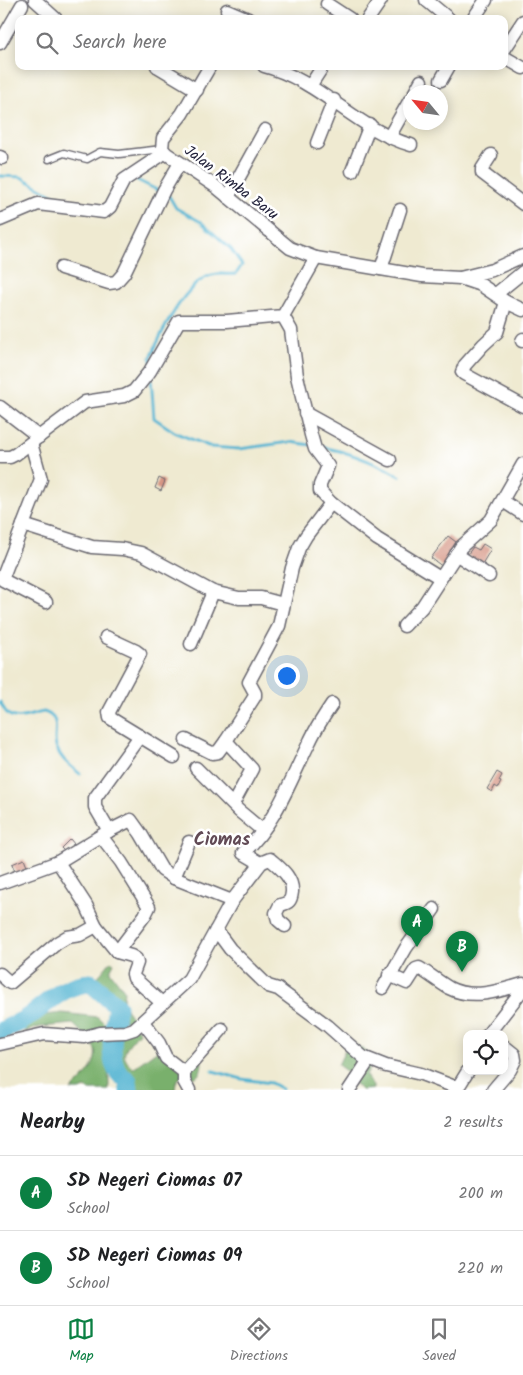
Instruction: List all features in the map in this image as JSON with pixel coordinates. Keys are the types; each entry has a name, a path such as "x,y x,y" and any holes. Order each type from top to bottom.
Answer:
{"street":[{"path":"35,0 52,15"},
{"path":"371,15 381,0"},
{"path":"426,0 444,15"},
{"path":"477,15 486,0"},
{"path":"327,4 344,15"},
{"path":"16,15 22,5"},
{"path":"227,9 240,15"},
{"path":"0,44 15,17"},
{"path":"508,44 523,21"},
{"path":"508,59 523,68"},
{"path":"164,70 197,90"},
{"name":"Jalan Rimba Baru","path":"208,70 182,114 165,134 162,150 166,154 228,197 290,248 316,258 422,276 460,278"},
{"path":"278,70 334,100 390,137 411,145"},
{"path":"310,86 320,70"},
{"path":"441,80 447,70"},
{"path":"317,143 334,100"},
{"path":"390,137 403,113"},
{"path":"352,171 370,125"},
{"path":"228,197 265,130"},
{"path":"0,220 38,204 104,212 110,206 124,180 160,156 162,150"},
{"path":"491,155 482,169 482,174 523,204"},
{"path":"61,268 109,282 116,282 124,273 163,192 180,163"},
{"path":"381,269 400,210"},
{"path":"460,278 492,270 523,256"},
{"path":"282,316 316,258"},
{"path":"523,272 501,298 497,332 476,352 465,365 462,372 523,406"},
{"path":"460,278 481,285 523,310"},
{"path":"0,457 13,456 85,402 124,396 134,391 150,371 180,321 227,321 282,316"},
{"path":"282,316 287,321 291,330 297,376 310,435 314,448 328,466 320,488 321,493 377,539 440,578"},
{"path":"0,407 35,440 41,479 3,580 46,602"},
{"path":"306,413 390,460"},
{"path":"404,626 422,607 456,554 468,540 488,524 522,467"},
{"path":"503,501 523,514"},
{"path":"186,740 215,753 218,752 255,696 256,693 249,682 277,631 299,548 331,502"},
{"path":"23,525 92,547 122,549 141,553 213,592 239,598 261,598 283,604"},
{"path":"456,554 489,576"},
{"path":"191,644 213,592"},
{"path":"106,638 140,654 108,715 112,720 174,757"},
{"path":"261,864 243,853 262,830 293,777 314,732 332,704"},
{"path":"117,952 145,915 148,907 105,833 95,807 95,798 140,736"},
{"path":"226,741 252,769 233,804"},
{"path":"196,768 262,830"},
{"path":"0,883 58,862 105,833 131,820 162,870 174,878 232,901"},
{"path":"174,878 190,842"},
{"path":"0,1044 44,1034 84,1037 134,1029 189,979 232,901 261,864 270,859 292,882 291,900 287,904 280,906 276,913 277,918 285,926"},
{"path":"58,862 86,905 96,926 117,952 136,959 134,978 162,1003"},
{"path":"383,988 406,948 434,909"},
{"path":"0,974 10,983 57,942 80,935 96,926"},
{"path":"216,930 230,949 268,986 278,989 328,1026 363,1057 386,1066 421,1074 455,1087 460,1084 466,1075"},
{"path":"389,975 407,983 416,969 419,968 449,988 475,994 497,991 523,984"},
{"path":"491,1030 523,989"},
{"path":"143,1022 159,1043 166,1058 184,1072"},
{"path":"189,1090 184,1081 184,1072 222,1029"},
{"path":"508,1049 514,1054 515,1060 508,1072"},
{"path":"349,1090 369,1060"},
{"path":"492,1090 506,1075"}],"lane":[{"path":"50,159 64,152 87,159 100,152 119,154 162,150"}],"green space":[{"path":"111,961 114,963 110,971 124,990 123,1002 139,1032 126,1049 125,1058 128,1063 133,1068 162,1047 184,1060 188,1058 189,1054 196,1056 202,1062 198,1075 193,1078 179,1078 176,1082 175,1090 135,1090 134,1084 123,1070 116,1045 117,1038 128,1027 119,1005 92,981"},
{"path":"62,1013 98,1017 105,1024 108,1037 109,1090 90,1090 85,1088 71,1090 89,1071 95,1059 94,1047 73,1024 40,1027 25,1032 26,1026 33,1019 39,1016"},
{"path":"349,1042 367,1052 374,1060 366,1076 373,1089 361,1090 355,1084 351,1075 338,1065"}],"building":[{"path":"159,478 165,481 161,491 155,488"},
{"path":"448,536 460,545 443,567 431,558"},
{"path":"483,544 491,549 482,564 467,555 473,547 479,550"},
{"path":"497,772 502,775 499,781 501,782 498,788 495,786 492,792 487,789"},
{"path":"70,839 75,845 65,852 61,848"},
{"path":"24,859 28,869 16,874 12,864"}],"waterway":[{"path":"0,176 21,177 67,203"},
{"path":"136,176 137,180 159,191"},
{"path":"151,361 151,357 168,322 184,297 193,287 202,279 212,275 236,274 242,265 231,249 201,222 176,208 169,196 165,194"},
{"path":"151,377 154,418 176,433 211,447 239,449 290,442 311,445"},
{"path":"317,446 360,458 400,476"},
{"path":"0,702 11,716 25,717 44,712 50,715 55,722 55,741 60,755 80,774"},
{"path":"0,1032 25,1019 63,991 81,984 91,983 117,1006 112,1040 113,1058 119,1073 128,1081 129,1090"},
{"path":"213,1071 242,1079 271,1083 282,1089"}],"place":[{"name":"SD Negeri Ciomas 07","path":"417,947"},
{"name":"SD Negeri Ciomas 09","path":"462,972"}],"district":[{"name":"Ciomas","path":"222,840"}]}
